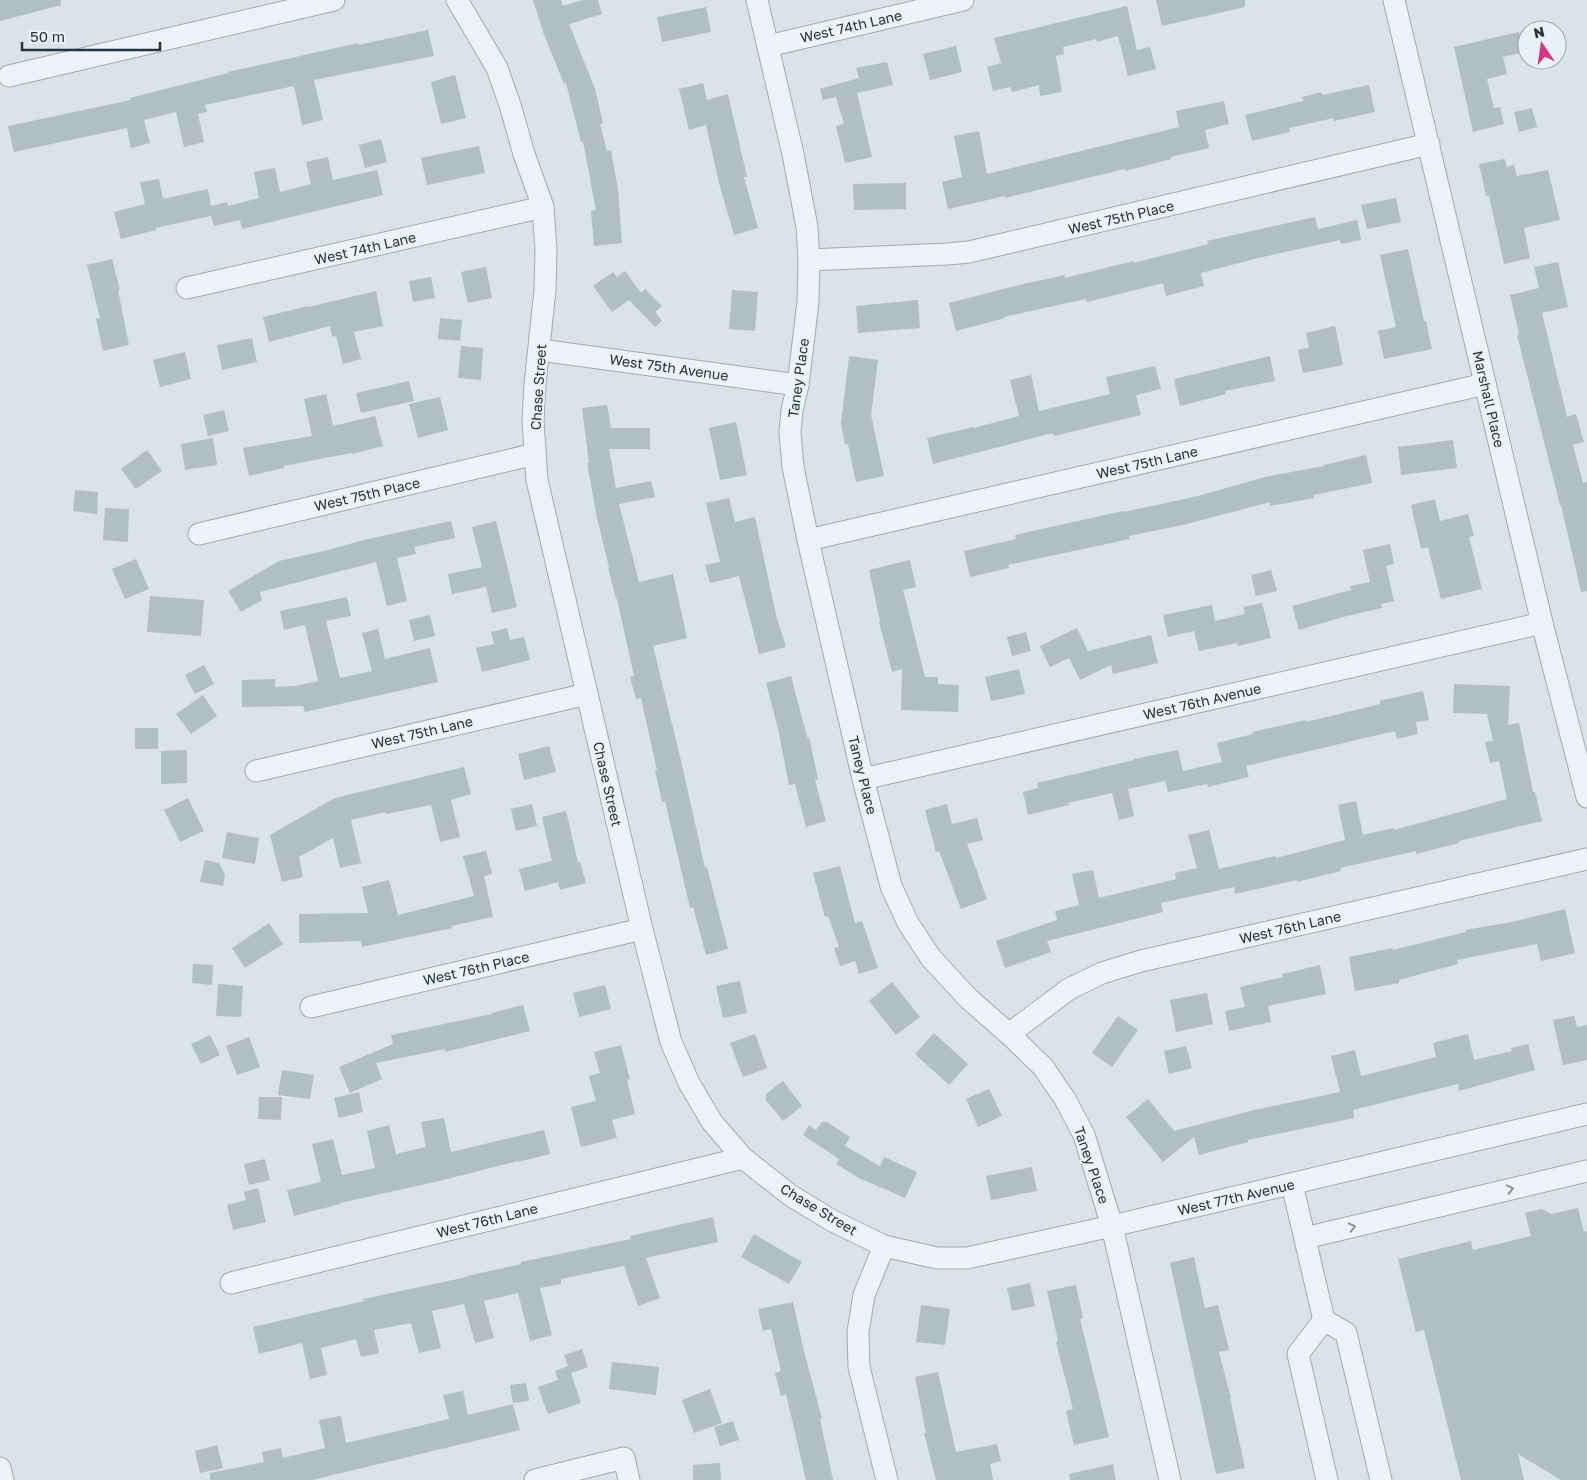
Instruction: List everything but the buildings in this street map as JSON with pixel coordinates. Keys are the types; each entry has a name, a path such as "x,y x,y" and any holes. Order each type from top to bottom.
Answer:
{"street":[{"path":"9,76 334,0"},
{"name":"Chase Street","path":"457,0 497,68 543,207 546,250 545,290 534,421 537,480 642,929 671,1042 685,1074 712,1122 743,1158 790,1195 831,1220 884,1246"},
{"name":"Taney Place","path":"757,0 800,188 807,227 809,260 808,302 798,385 792,410 790,433 793,467 863,779 890,886 908,923 931,958 969,999 1043,1067 1065,1099 1084,1135 1112,1226 1170,1480"},
{"name":"West 74th Lane","path":"768,46 963,0"},
{"name":"Marshall Place","path":"1394,0 1542,622 1587,797"},
{"name":"West 75th Place","path":"809,260 969,252 1429,144"},
{"name":"West 74th Lane","path":"188,288 543,207"},
{"name":"West 75th Avenue","path":"540,350 798,385"},
{"name":"West 75th Lane","path":"808,540 1485,384"},
{"name":"West 75th Place","path":"199,534 535,454"},
{"name":"West 76th Avenue","path":"863,779 1542,622"},
{"name":"West 75th Lane","path":"256,771 587,694"},
{"name":"West 76th Lane","path":"1009,1034 1069,989 1102,973 1587,859"},
{"name":"West 76th Place","path":"311,1007 642,929"},
{"name":"West 77th Avenue","path":"884,1246 937,1258 967,1258 1112,1226 1587,1114"},
{"name":"West 76th Lane","path":"231,1283 743,1158"},
{"path":"1305,1238 1587,1171"},
{"path":"1292,1184 1324,1320 1346,1333 1380,1480"},
{"path":"884,1246 864,1295 858,1332 859,1367 886,1480"},
{"path":"1324,1320 1298,1354 1327,1480"},
{"path":"535,1480 624,1458 629,1480"},
{"path":"0,1468 3,1480"}]}
